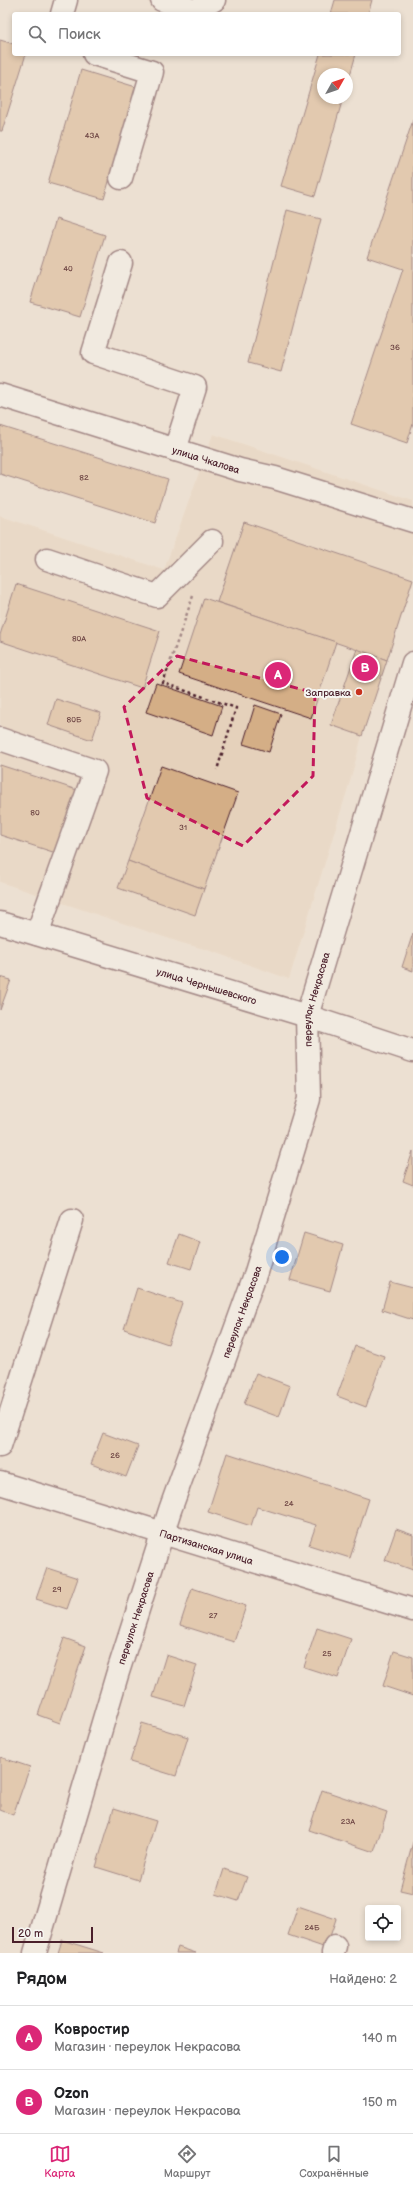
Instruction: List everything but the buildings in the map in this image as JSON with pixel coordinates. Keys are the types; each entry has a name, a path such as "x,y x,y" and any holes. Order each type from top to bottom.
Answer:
{"street":[{"path":"63,12 66,0"},
{"path":"162,0 196,11 214,0"},
{"path":"100,56 152,72 121,178"},
{"path":"120,263 93,353 195,387 175,450"},
{"name":"улица Чкалова","path":"0,395 175,450 413,521"},
{"path":"47,559 157,596 212,541"},
{"name":"переулок Некрасова","path":"35,1953 117,1675 163,1532 256,1272 309,1099 307,1016 413,664"},
{"path":"0,739 95,771 37,934"},
{"name":"улица Чернышевского","path":"0,923 307,1016 413,1052"},
{"path":"0,1446 72,1220"},
{"name":"Партизанская улица","path":"0,1483 413,1610"}],"path":[{"path":"194,593 164,683 236,708 217,770"}],"highlighted area":[{"path":"177,656 315,693 313,776 243,846 147,798 124,707"}],"shaded area":[{"path":"213,434 413,501 413,583 362,736 351,778 289,979 208,950 182,943 0,882 0,516 164,570"}],"place":[{"name":"Ozon","path":"365,668"},
{"name":"Ковростир","path":"278,675"},
{"name":"Заправка","path":"359,692"}]}
